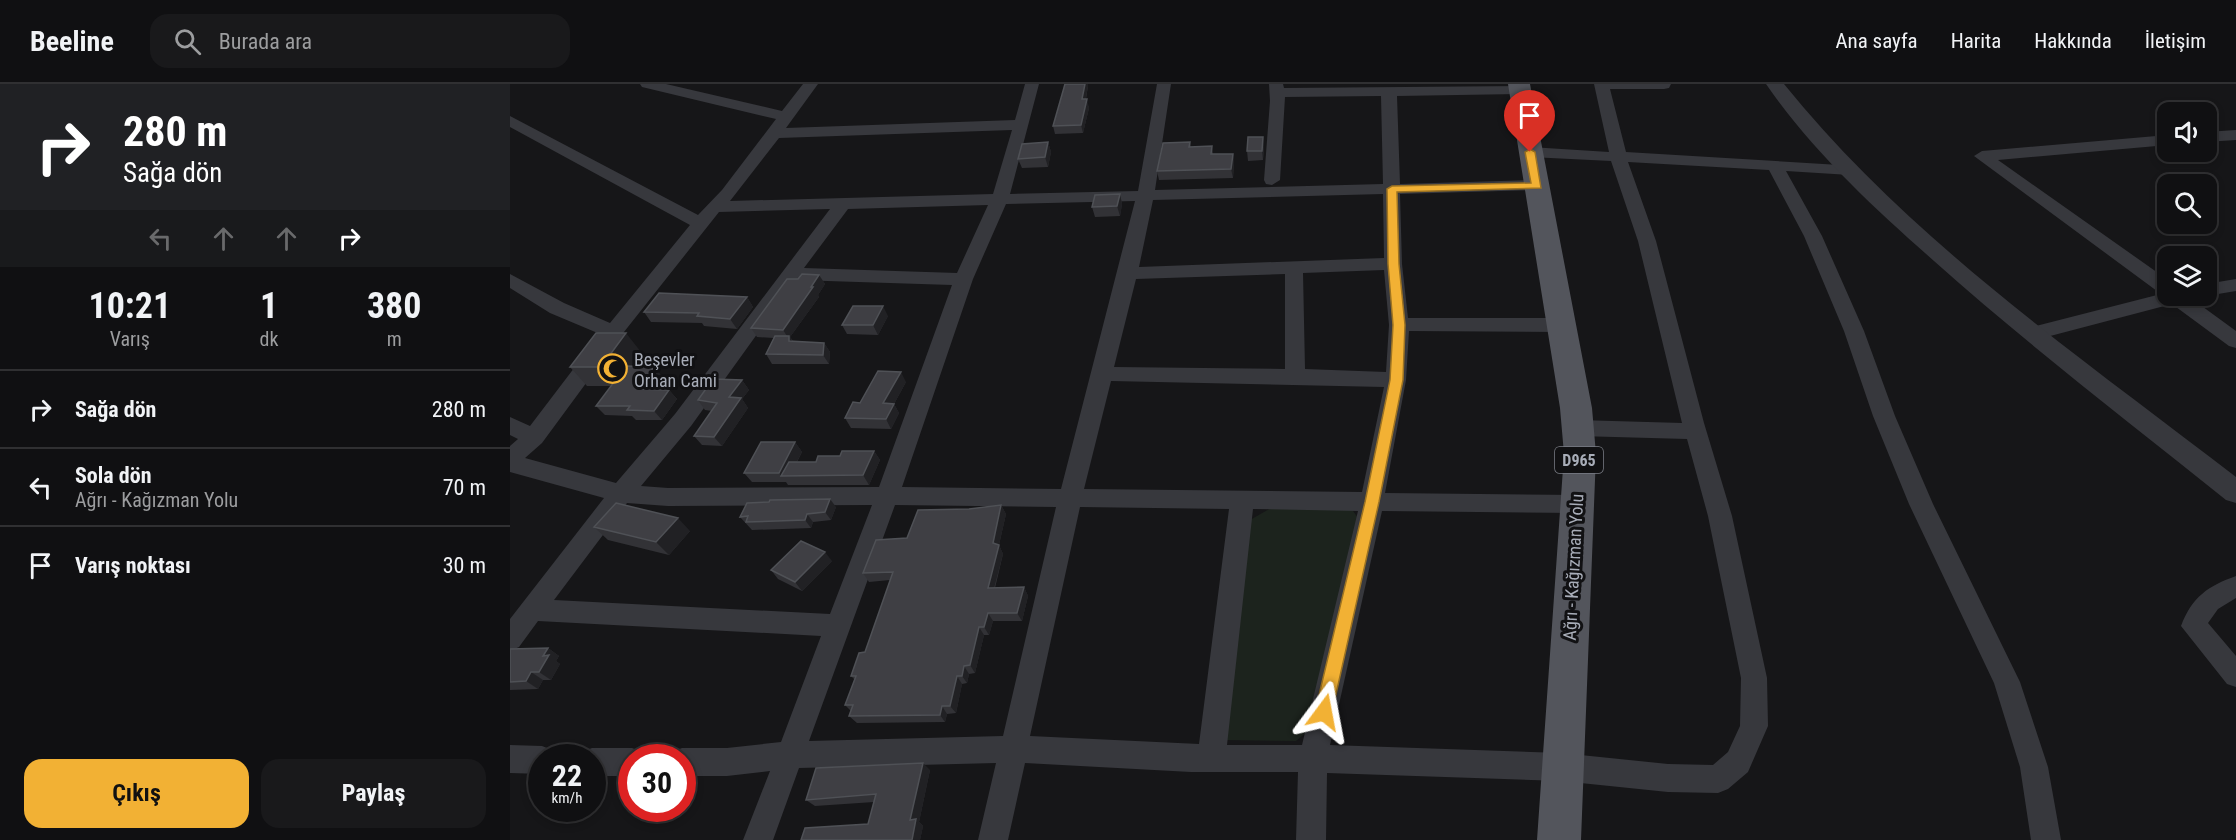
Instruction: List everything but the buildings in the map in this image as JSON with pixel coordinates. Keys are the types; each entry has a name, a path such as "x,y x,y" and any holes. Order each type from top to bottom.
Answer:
{"main road":[{"name":"Ağrı - Kağızman Yolu","path":"1519,87 1562,325 1580,454 1559,840"}],"street":[{"path":"647,84 787,117"},
{"path":"811,84 721,201 613,332 534,437 510,461 621,493 668,497 887,496 1577,504"},
{"path":"758,840 887,496 964,279 1002,193 1032,84"},
{"path":"993,840 1070,499 1104,374 1147,190 1164,84"},
{"path":"696,762 727,762 791,754 1015,749 1211,759 1313,759 1562,767 1668,778 1718,779 1738,762 1754,726 1754,678 1720,516 1695,431 1647,241 1623,176 1601,84 1664,85"},
{"path":"1775,84 1822,141 1850,170 1954,267 2236,492"},
{"path":"1272,180 1277,88 1389,92 1519,87"},
{"path":"1311,840 1313,759 1372,502 1396,380 1399,325 1393,264 1389,92"},
{"path":"510,121 702,224"},
{"path":"774,133 1019,125"},
{"path":"2217,136 2236,135"},
{"path":"2157,141 1982,156 2157,282"},
{"path":"721,201 1392,183 1534,170 1619,155 1850,170"},
{"path":"1774,165 1813,236 1854,331 1884,416 1921,504 2007,682 2034,767 2046,840"},
{"path":"1147,190 1272,180 1392,183"},
{"path":"721,201 843,203 1002,193"},
{"path":"510,639 621,493 683,420 843,203"},
{"path":"1128,273 1393,264"},
{"path":"1294,267 1295,376"},
{"path":"790,274 964,279"},
{"path":"510,280 557,308 613,332"},
{"path":"2217,288 2236,285"},
{"path":"2035,333 2157,301"},
{"path":"2190,306 2236,340"},
{"path":"1399,325 1510,323 1562,325"},
{"path":"1104,374 1295,376 1396,380"},
{"path":"510,425 534,437"},
{"path":"1578,428 1695,431"},
{"path":"1211,759 1242,501"},
{"path":"2236,587 2210,597 2199,610 2194,626 2236,675"},
{"path":"530,610 838,626"},
{"path":"510,759 528,760"}],"shaded area":[{"path":"1271,508 1351,508 1360,521 1315,725 1296,741 1222,740 1250,520"}],"place":[{"name":"Beşevler Orhan Cami","path":"613,369"}],"route":[{"path":"1324,712 1372,502 1396,380 1399,325 1393,264 1392,189 1537,186 1530,152"}]}
